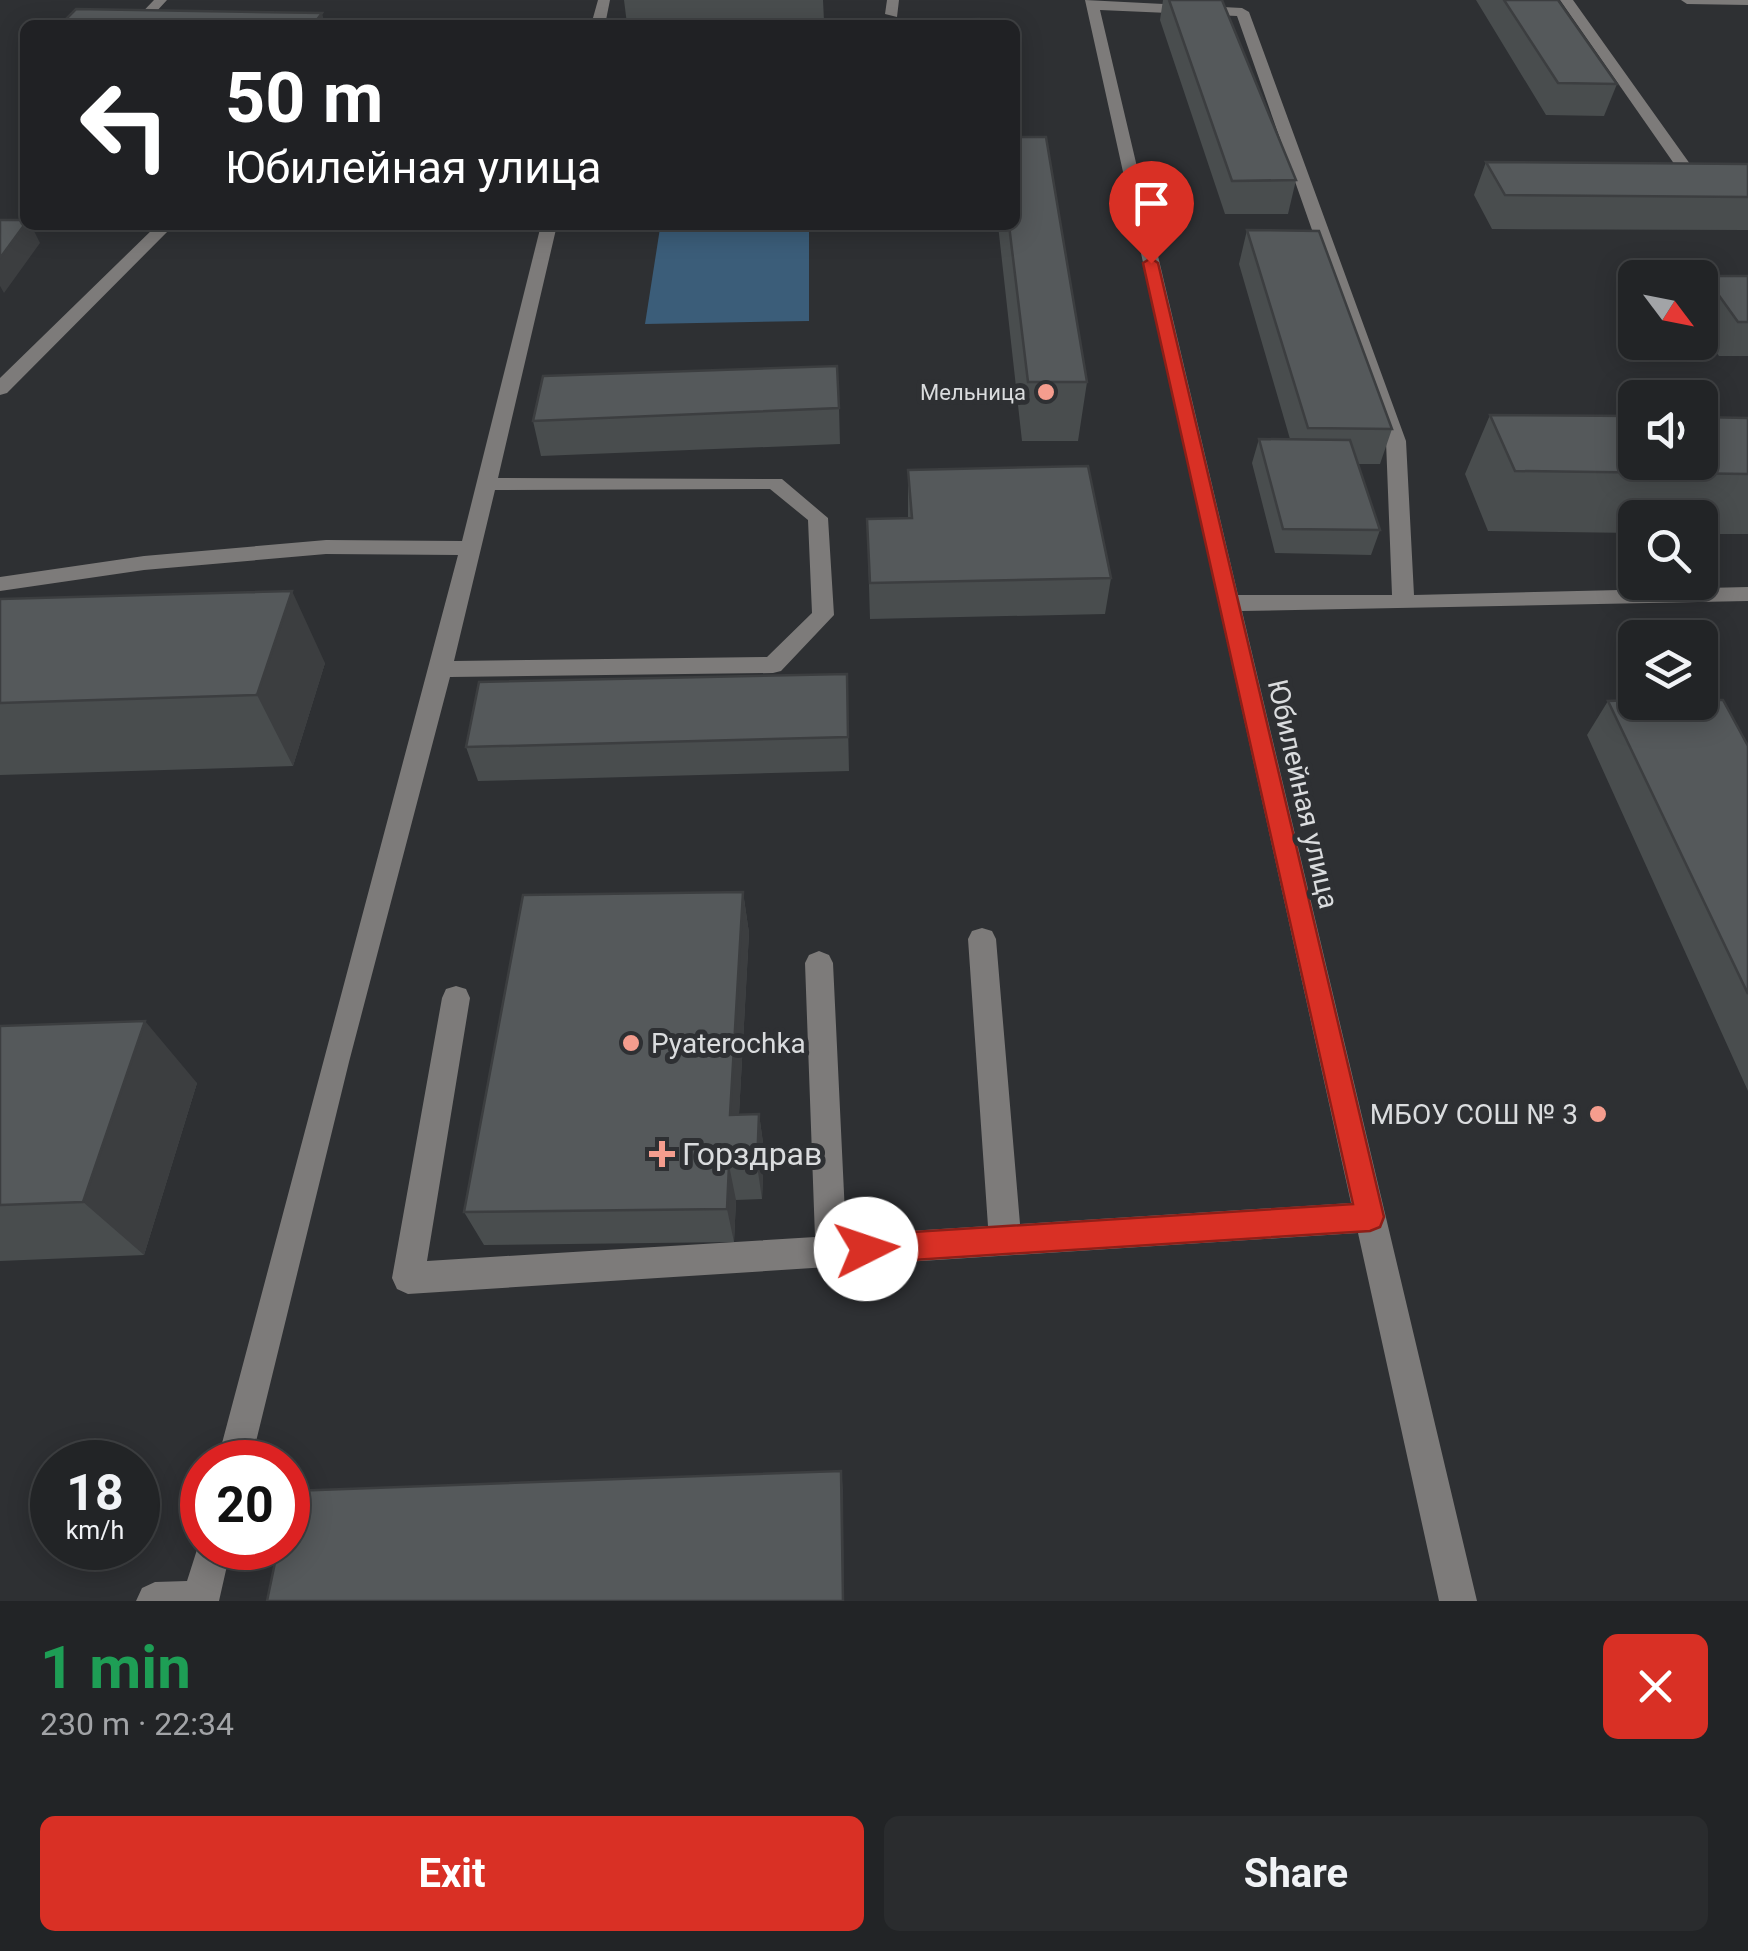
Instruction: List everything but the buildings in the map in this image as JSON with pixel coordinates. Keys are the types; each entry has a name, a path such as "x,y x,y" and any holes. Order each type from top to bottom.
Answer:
{"street":[{"path":"142,20 161,0"},
{"path":"1566,0 1706,185 1679,184"},
{"path":"1687,0 1748,2"},
{"path":"1092,3 1242,12 1396,441 1403,603"},
{"name":"Юбилейная улица","path":"1092,3 1458,1601"},
{"path":"0,389 161,230"},
{"path":"240,1440 335,1062 442,669 548,230"},
{"path":"442,669 773,665 823,615 818,518 775,482 484,484"},
{"path":"0,584 144,563 326,547 469,548"},
{"path":"1228,603 1403,603 1748,594"},
{"path":"982,940 1005,1239"},
{"path":"819,963 831,1251"},
{"path":"456,998 408,1278 1370,1217"},
{"path":"155,1601 200,1600 208,1570"}],"shaded area":[{"path":"660,230 809,230 809,321 645,324"}],"place":[{"name":"Мельница","path":"1046,392"},
{"name":"Pyaterochka","path":"631,1043"},
{"name":"МБОУ СОШ № 3","path":"1598,1114"},
{"name":"Горздрав","path":"662,1154"}],"route":[{"path":"866,1249 1370,1217 1151,263"}]}
